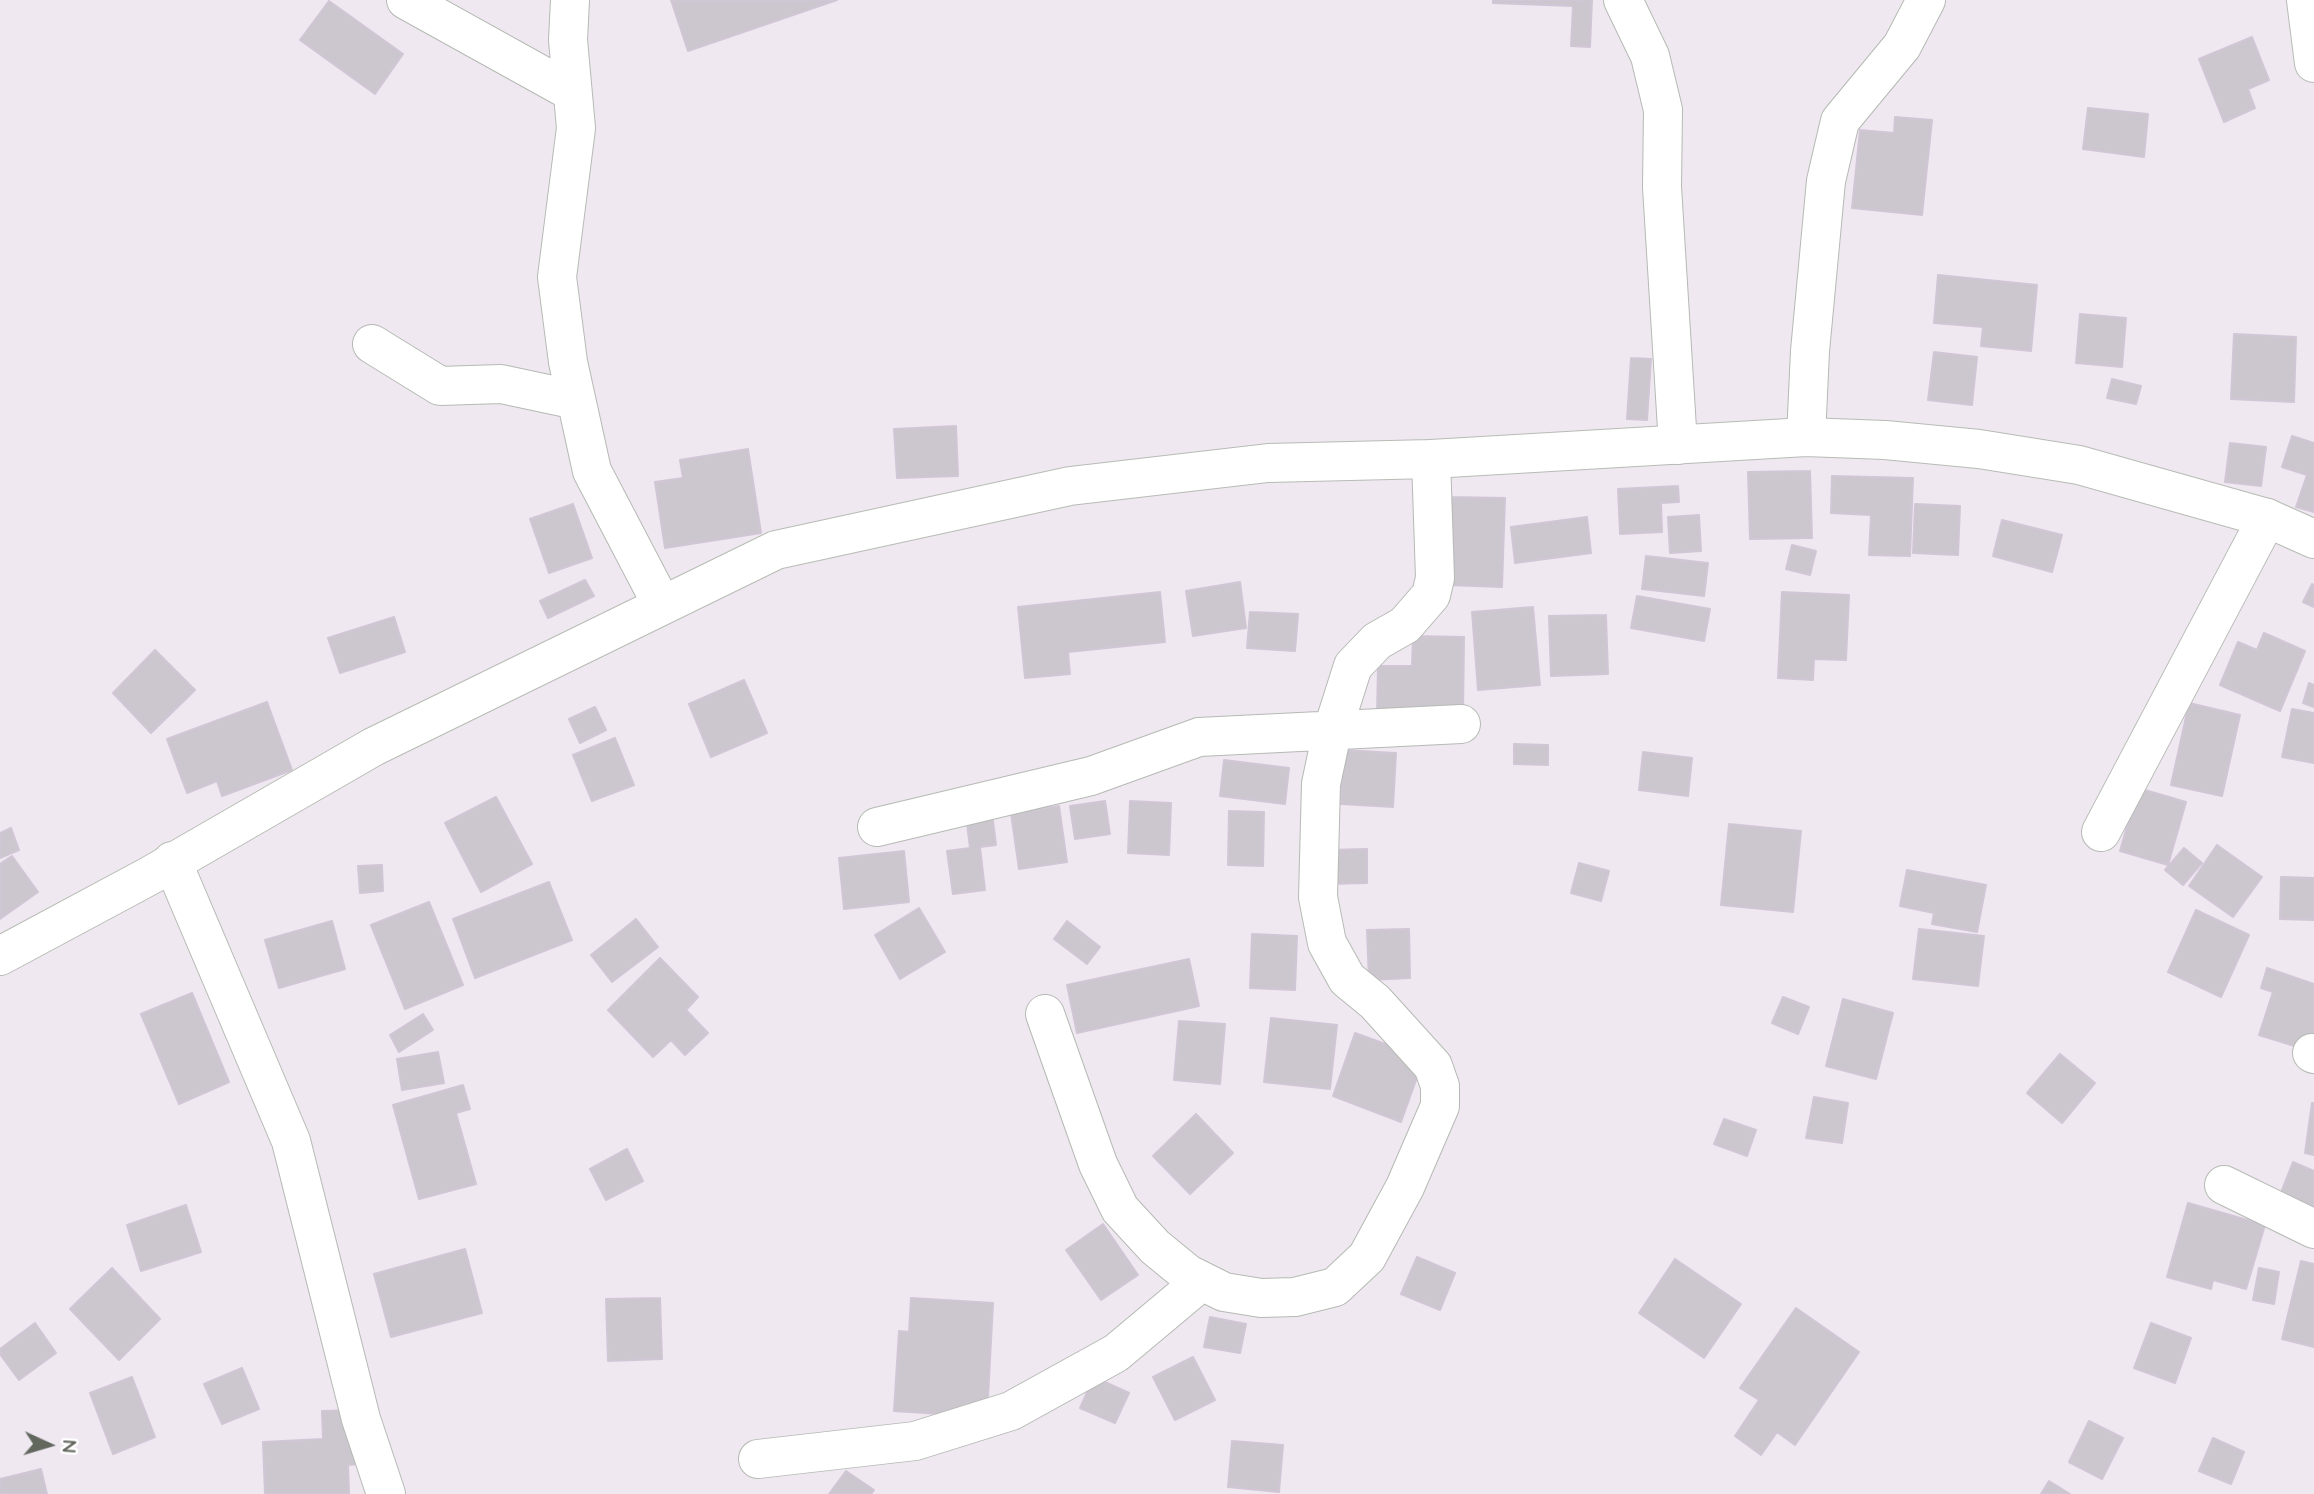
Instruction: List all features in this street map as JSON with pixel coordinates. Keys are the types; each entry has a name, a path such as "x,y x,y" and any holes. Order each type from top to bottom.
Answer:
{"street":[{"path":"405,0 572,92"},
{"path":"570,0 568,40 576,128 557,277 568,362 592,471 662,605"},
{"path":"1623,0 1650,56 1663,110 1662,187 1678,445"},
{"path":"1806,437 1810,351 1826,181 1840,121 1902,46 1926,0"},
{"path":"2306,0 2314,63"},
{"path":"373,344 440,386 500,384 576,400"},
{"path":"0,956 373,747 776,550 1070,486 1268,463 1431,459 1806,437 1965,447 2079,465 2267,518 2314,539"},
{"path":"1045,1014 1098,1164 1120,1209 1155,1247 1188,1274 1224,1292 1261,1298 1295,1297 1335,1287 1367,1257 1405,1187 1440,1106 1440,1086 1433,1066 1375,1002 1347,979 1327,943 1318,897 1321,783 1332,732 1353,666 1377,641 1405,625 1431,595 1435,567 1431,459"},
{"path":"2101,832 2267,518"},
{"path":"877,827 1091,776 1199,737 1461,724"},
{"path":"172,861 291,1141 361,1419 386,1494"},
{"path":"2224,1185 2314,1229"},
{"path":"758,1460 915,1441 1011,1411 1116,1353 1202,1281"}],"building":[{"path":"671,0 837,0 688,51"},
{"path":"1493,0 1592,0 1590,47 1571,46 1573,6 1493,3"},
{"path":"329,1 403,54 375,94 300,40"},
{"path":"2252,37 2269,80 2248,89 2255,108 2224,122 2199,59"},
{"path":"2088,108 2148,114 2144,157 2083,149"},
{"path":"1895,117 1932,120 1922,215 1852,208 1860,130 1894,133"},
{"path":"1938,275 2037,285 2031,351 1981,346 1983,327 1934,323"},
{"path":"2080,314 2126,318 2122,367 2076,363"},
{"path":"2234,334 2296,337 2294,402 2231,399"},
{"path":"1934,352 1977,357 1972,405 1928,400"},
{"path":"1631,358 1651,359 1647,420 1627,419"},
{"path":"2112,379 2141,386 2136,404 2107,398"},
{"path":"956,426 958,476 897,478 894,429"},
{"path":"2292,436 2314,443 2314,512 2296,507 2307,475 2282,467"},
{"path":"2230,443 2266,447 2261,486 2225,482"},
{"path":"748,449 761,533 665,548 655,482 683,478 680,460"},
{"path":"1810,471 1812,538 1750,539 1748,472"},
{"path":"1832,476 1913,478 1910,556 1869,555 1871,515 1831,513"},
{"path":"1678,486 1679,502 1661,503 1662,532 1620,534 1618,489"},
{"path":"1449,497 1505,498 1502,587 1447,585"},
{"path":"573,504 592,558 549,573 530,519"},
{"path":"1915,504 1960,506 1958,555 1913,553"},
{"path":"1699,515 1701,551 1670,553 1668,517"},
{"path":"1587,517 1591,553 1515,563 1511,527"},
{"path":"2002,520 2062,535 2052,572 1993,556"},
{"path":"1792,545 1816,551 1810,575 1786,569"},
{"path":"1646,556 1708,563 1704,596 1642,589"},
{"path":"585,580 594,596 548,618 540,601"},
{"path":"1240,582 1246,628 1193,636 1186,591"},
{"path":"2312,584 2314,585 2314,607 2303,602"},
{"path":"1160,592 1165,642 1068,652 1070,674 1025,678 1018,607"},
{"path":"1782,592 1849,595 1846,660 1814,659 1813,680 1778,678"},
{"path":"1637,596 1710,609 1704,641 1631,628"},
{"path":"1533,607 1540,685 1478,690 1472,612"},
{"path":"1250,612 1298,614 1295,651 1247,648"},
{"path":"1606,615 1608,674 1551,676 1549,616"},
{"path":"394,617 405,652 340,673 328,638"},
{"path":"2264,633 2305,651 2280,711 2220,685 2238,642 2257,650"},
{"path":"1413,636 1464,637 1463,716 1377,714 1378,666 1412,666"},
{"path":"155,650 195,690 151,733 113,693"},
{"path":"744,680 767,733 711,757 689,704"},
{"path":"2309,683 2314,685 2314,707 2303,703"},
{"path":"267,702 292,770 222,796 217,781 187,793 167,739"},
{"path":"2189,703 2240,715 2222,796 2171,785"},
{"path":"595,707 606,730 580,743 569,719"},
{"path":"2292,709 2314,713 2314,763 2282,757"},
{"path":"615,738 634,785 592,801 573,755"},
{"path":"1514,744 1548,745 1548,765 1514,764"},
{"path":"1343,750 1396,753 1393,807 1341,804"},
{"path":"1643,752 1692,758 1688,796 1639,790"},
{"path":"1224,760 1289,768 1285,804 1220,796"},
{"path":"2138,788 2186,802 2168,865 2120,851"},
{"path":"496,797 532,864 481,892 445,823"},
{"path":"1105,801 1110,834 1075,839 1070,806"},
{"path":"1130,801 1171,803 1169,855 1128,853"},
{"path":"1059,806 1067,862 1019,869 1011,813"},
{"path":"1229,811 1264,812 1263,866 1228,865"},
{"path":"992,813 996,845 980,847 985,890 953,894 947,851 970,848 966,816"},
{"path":"1729,824 1801,831 1793,912 1721,905"},
{"path":"11,828 19,850 0,858 0,833"},
{"path":"2217,845 2262,877 2233,917 2189,886"},
{"path":"2184,848 2202,863 2183,885 2165,870"},
{"path":"1367,849 1367,883 1328,884 1327,850"},
{"path":"904,851 909,902 844,909 839,858"},
{"path":"12,856 38,892 0,919 0,864"},
{"path":"1579,863 1609,871 1601,901 1571,893"},
{"path":"382,865 383,891 360,893 358,866"},
{"path":"1907,870 1986,885 1977,932 1932,924 1934,913 1900,906"},
{"path":"2281,877 2314,878 2314,920 2280,919"},
{"path":"549,882 572,940 475,978 453,919"},
{"path":"429,902 463,985 405,1009 371,925"},
{"path":"919,908 945,952 900,979 875,935"},
{"path":"2196,910 2249,935 2221,997 2168,972"},
{"path":"636,919 658,947 612,982 591,955"},
{"path":"332,921 345,969 279,988 265,940"},
{"path":"1067,921 1100,947 1087,964 1054,939"},
{"path":"1409,929 1410,978 1369,980 1367,930"},
{"path":"1919,929 1984,936 1978,986 1913,979"},
{"path":"1252,934 1297,936 1295,990 1250,988"},
{"path":"660,958 698,997 686,1010 708,1033 685,1055 671,1040 653,1057 608,1010"},
{"path":"1189,959 1199,1006 1077,1033 1067,985"},
{"path":"2267,968 2314,984 2314,1052 2259,1035 2273,992 2261,988"},
{"path":"192,993 229,1082 179,1104 141,1014"},
{"path":"1783,997 1809,1007 1798,1034 1772,1023"},
{"path":"1843,999 1893,1013 1876,1079 1826,1066"},
{"path":"423,1014 433,1030 399,1052 390,1035"},
{"path":"1271,1018 1337,1025 1330,1089 1264,1082"},
{"path":"1179,1021 1225,1024 1220,1084 1174,1080"},
{"path":"1355,1033 1424,1058 1401,1122 1333,1096"},
{"path":"438,1052 444,1083 402,1090 397,1059"},
{"path":"2060,1054 2095,1083 2062,1123 2027,1093"},
{"path":"463,1085 470,1109 456,1113 476,1184 419,1199 393,1105"},
{"path":"1814,1097 1848,1103 1842,1143 1806,1138"},
{"path":"2314,1103 2314,1155 2305,1153"},
{"path":"1196,1114 1233,1153 1190,1194 1153,1156"},
{"path":"1724,1119 1756,1130 1747,1156 1714,1144"},
{"path":"627,1149 643,1181 606,1200 590,1169"},
{"path":"2293,1162 2314,1171 2314,1215 2278,1200"},
{"path":"2188,1203 2265,1225 2246,1289 2213,1280 2211,1289 2167,1277"},
{"path":"186,1205 201,1252 141,1271 127,1225"},
{"path":"1103,1224 1138,1275 1101,1300 1066,1250"},
{"path":"465,1249 482,1313 391,1337 374,1274"},
{"path":"1417,1257 1455,1273 1440,1310 1401,1294"},
{"path":"1675,1259 1741,1304 1704,1358 1639,1313"},
{"path":"2301,1261 2314,1264 2314,1347 2282,1339"},
{"path":"112,1268 160,1319 119,1360 70,1309"},
{"path":"2259,1268 2279,1272 2274,1304 2253,1300"},
{"path":"660,1298 662,1359 608,1361 606,1299"},
{"path":"911,1298 993,1303 987,1417 894,1411 899,1331 909,1332"},
{"path":"1796,1308 1859,1352 1795,1445 1777,1432 1761,1455 1735,1436 1759,1400 1740,1388"},
{"path":"1210,1317 1246,1324 1240,1353 1204,1347"},
{"path":"35,1323 56,1353 19,1380 0,1354 0,1349"},
{"path":"2151,1323 2191,1338 2175,1383 2134,1368"},
{"path":"1193,1357 1215,1400 1175,1420 1153,1377"},
{"path":"242,1368 259,1409 222,1424 204,1384"},
{"path":"132,1377 155,1437 113,1454 90,1393"},
{"path":"1094,1377 1129,1393 1115,1423 1080,1408"},
{"path":"359,1410 361,1464 348,1465 349,1494 265,1494 263,1442 323,1439 322,1411"},
{"path":"2089,1421 2123,1438 2102,1479 2069,1462"},
{"path":"2213,1438 2244,1452 2231,1484 2199,1471"},
{"path":"1232,1441 1283,1445 1279,1492 1228,1487"},
{"path":"41,1469 47,1494 0,1494 0,1479"},
{"path":"846,1471 874,1490 871,1494 829,1494"},
{"path":"2049,1481 2070,1494 2041,1494"}]}
